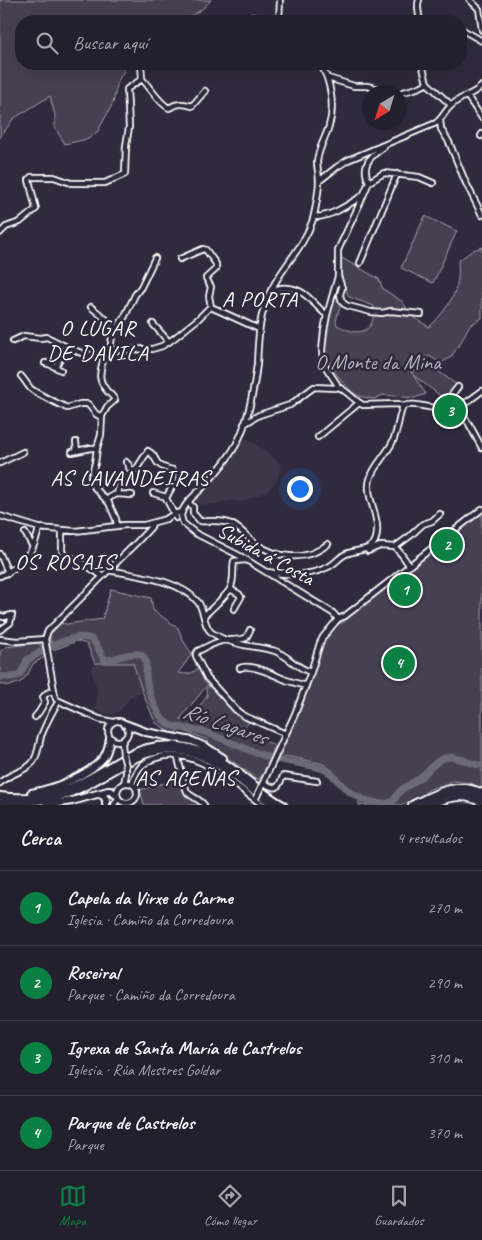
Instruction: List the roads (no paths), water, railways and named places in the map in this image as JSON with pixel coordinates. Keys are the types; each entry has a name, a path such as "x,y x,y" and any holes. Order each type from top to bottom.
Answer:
{"main road":[{"path":"125,724 146,732 184,739 206,746 220,755 244,778"},
{"path":"0,796 38,792 68,782 83,774 100,760 107,752 111,737"},
{"path":"0,796 33,797 63,790 83,782 130,754 151,747 163,746 185,747 215,757 283,805"},
{"path":"0,802 27,803 58,797 86,786 131,759 149,753 170,750 190,753 209,760 273,805"},
{"path":"412,805 442,790 451,788 469,789 482,793"},
{"path":"46,805 108,791 111,791 117,797"},
{"path":"428,804 444,795 452,793 468,794 482,799"},
{"path":"97,794 101,794 104,797 106,805"},
{"path":"0,802 10,805"}],"street":[{"path":"279,15 280,0"},
{"path":"419,0 420,15"},
{"path":"470,0 479,9 482,30"},
{"path":"467,32 482,41"},
{"path":"141,70 142,79 163,105 168,108 176,103 192,106 205,91"},
{"path":"0,516 39,528 62,530 144,525 178,517 230,454 238,442 253,390 259,328 265,306 271,290 302,243 314,217 319,182 318,160 331,118 328,78 323,70"},
{"path":"424,70 427,83 452,105"},
{"path":"328,78 354,86 362,86"},
{"path":"0,234 6,227 20,222 36,209 29,180 31,177 54,177 71,183 105,183 125,174 129,127 127,89 142,79"},
{"path":"407,91 427,83"},
{"path":"319,182 348,160 440,120 452,105 482,86"},
{"path":"467,96 482,118"},
{"path":"440,120 442,130 482,215"},
{"path":"369,182 366,177 366,170 369,159 391,142"},
{"path":"433,183 419,177 384,173 369,182 338,250 338,276 327,315 322,350 323,359 325,366 338,386 359,403 368,405 398,404 402,406 415,404 438,408 444,404 458,387"},
{"path":"360,263 398,174"},
{"path":"314,217 321,217 352,204 362,196"},
{"path":"476,203 482,201"},
{"path":"352,204 357,206 360,203"},
{"path":"352,204 356,208 356,212"},
{"path":"180,259 203,249 206,250 216,264 216,269 206,278 211,287 209,296 211,307"},
{"path":"110,351 111,339 116,328 141,287 155,258"},
{"path":"338,276 342,288 341,299 348,306 371,312 382,313 391,311 421,314"},
{"path":"271,290 288,288 301,292 327,315"},
{"path":"91,307 116,328"},
{"path":"211,307 259,328"},
{"path":"117,526 116,518 107,500 95,488 91,480 101,435 102,417 107,407 115,400 100,380 104,356 110,351 162,346 211,307"},
{"path":"153,324 169,342"},
{"path":"13,341 24,336 46,337 84,354 104,356"},
{"path":"55,367 67,347"},
{"path":"45,363 60,370"},
{"path":"21,376 30,388 58,403 70,408 80,404 88,404 96,414 102,417"},
{"path":"244,424 259,415 290,405 314,388 336,388 338,386"},
{"path":"444,404 467,402 482,391"},
{"path":"318,437 359,403"},
{"path":"458,404 482,448"},
{"path":"364,551 374,542 377,534 370,492 370,479 392,443 402,406"},
{"path":"76,442 74,452 97,448"},
{"path":"126,462 129,468 135,471 148,451 155,456 159,465 173,470 173,486 166,497"},
{"path":"0,463 23,452"},
{"path":"117,494 120,484 124,483"},
{"path":"153,493 166,497"},
{"path":"107,500 117,494 132,495"},
{"path":"166,497 166,500 178,517"},
{"path":"189,503 193,507 193,513 200,521 220,520 233,524 262,548 281,555 303,556 328,544"},
{"path":"251,805 286,734 306,686 323,637 338,619 482,509"},
{"path":"267,572 289,575 305,574 322,570 342,556 354,551 369,551 380,546 395,546 423,524 432,522 440,514"},
{"name":"Subida á Costa","path":"178,517 201,537 228,548 328,609 338,619"},
{"path":"114,805 117,797 117,788 124,782 126,767 122,743 127,737 128,728 119,721 113,722 99,719 56,699 46,641 48,632 56,623 144,536 152,523"},
{"path":"0,576 8,573 22,562 33,547 39,528"},
{"path":"62,530 63,554 74,558 102,576"},
{"path":"25,533 33,547"},
{"path":"395,546 409,566"},
{"path":"0,554 8,573"},
{"path":"204,616 230,589 234,575 233,562 235,560 248,560"},
{"path":"109,570 153,578 182,589 193,596 200,604 209,631 234,644 275,651 301,669 311,672"},
{"path":"230,589 241,597 234,609"},
{"path":"0,616 12,615 10,622 0,630"},
{"path":"250,630 246,638 216,642 196,652 196,656 204,674 239,713 286,734"},
{"path":"0,639 46,641"},
{"path":"240,668 244,666 270,672 306,686"},
{"path":"35,717 45,702 43,697 54,690"},
{"path":"0,783 7,776 30,766 34,761 51,714 59,701"},
{"path":"99,719 123,754"},
{"path":"111,737 110,724 113,722"},
{"path":"111,737 120,742 124,740"},
{"path":"126,767 129,771 133,770 157,757 178,756 188,758 205,764 263,805"},
{"path":"178,756 187,791 203,802 204,805"},
{"path":"132,784 139,767"},
{"path":"263,784 277,788 283,776 317,781"},
{"path":"122,805 134,800 137,793 132,784 124,782"},
{"path":"117,797 124,803 128,803"},
{"path":"428,804 454,798 470,799 482,804"},
{"path":"470,799 471,805"}],"waterway":[{"name":"Río Lagares","path":"0,677 18,676 27,660 54,645 75,638 82,637 92,640 105,660 138,654 144,657 146,662 150,695 160,715 168,724 210,734 271,758 311,765 326,770 353,794 364,800 378,803 392,802 400,791 420,778 436,762 442,759 452,757 482,765"}],"place":[{"name":"Igrexa de Santa María de Castrelos","path":"450,411"},
{"name":"Roseiral","path":"447,545"},
{"name":"Capela da Virxe do Carme","path":"405,590"},
{"name":"Parque de Castrelos","path":"399,663"}],"district":[{"name":"A PORTA","path":"260,299"},
{"name":"O LUGAR DE DAVILA","path":"98,340"},
{"name":"AS LAVANDEIRAS","path":"130,478"},
{"name":"OS ROSAIS","path":"65,562"},
{"name":"AS ACEÑAS","path":"186,778"}],"park label":[{"name":"O Monte da Mina","path":"378,362"}]}
